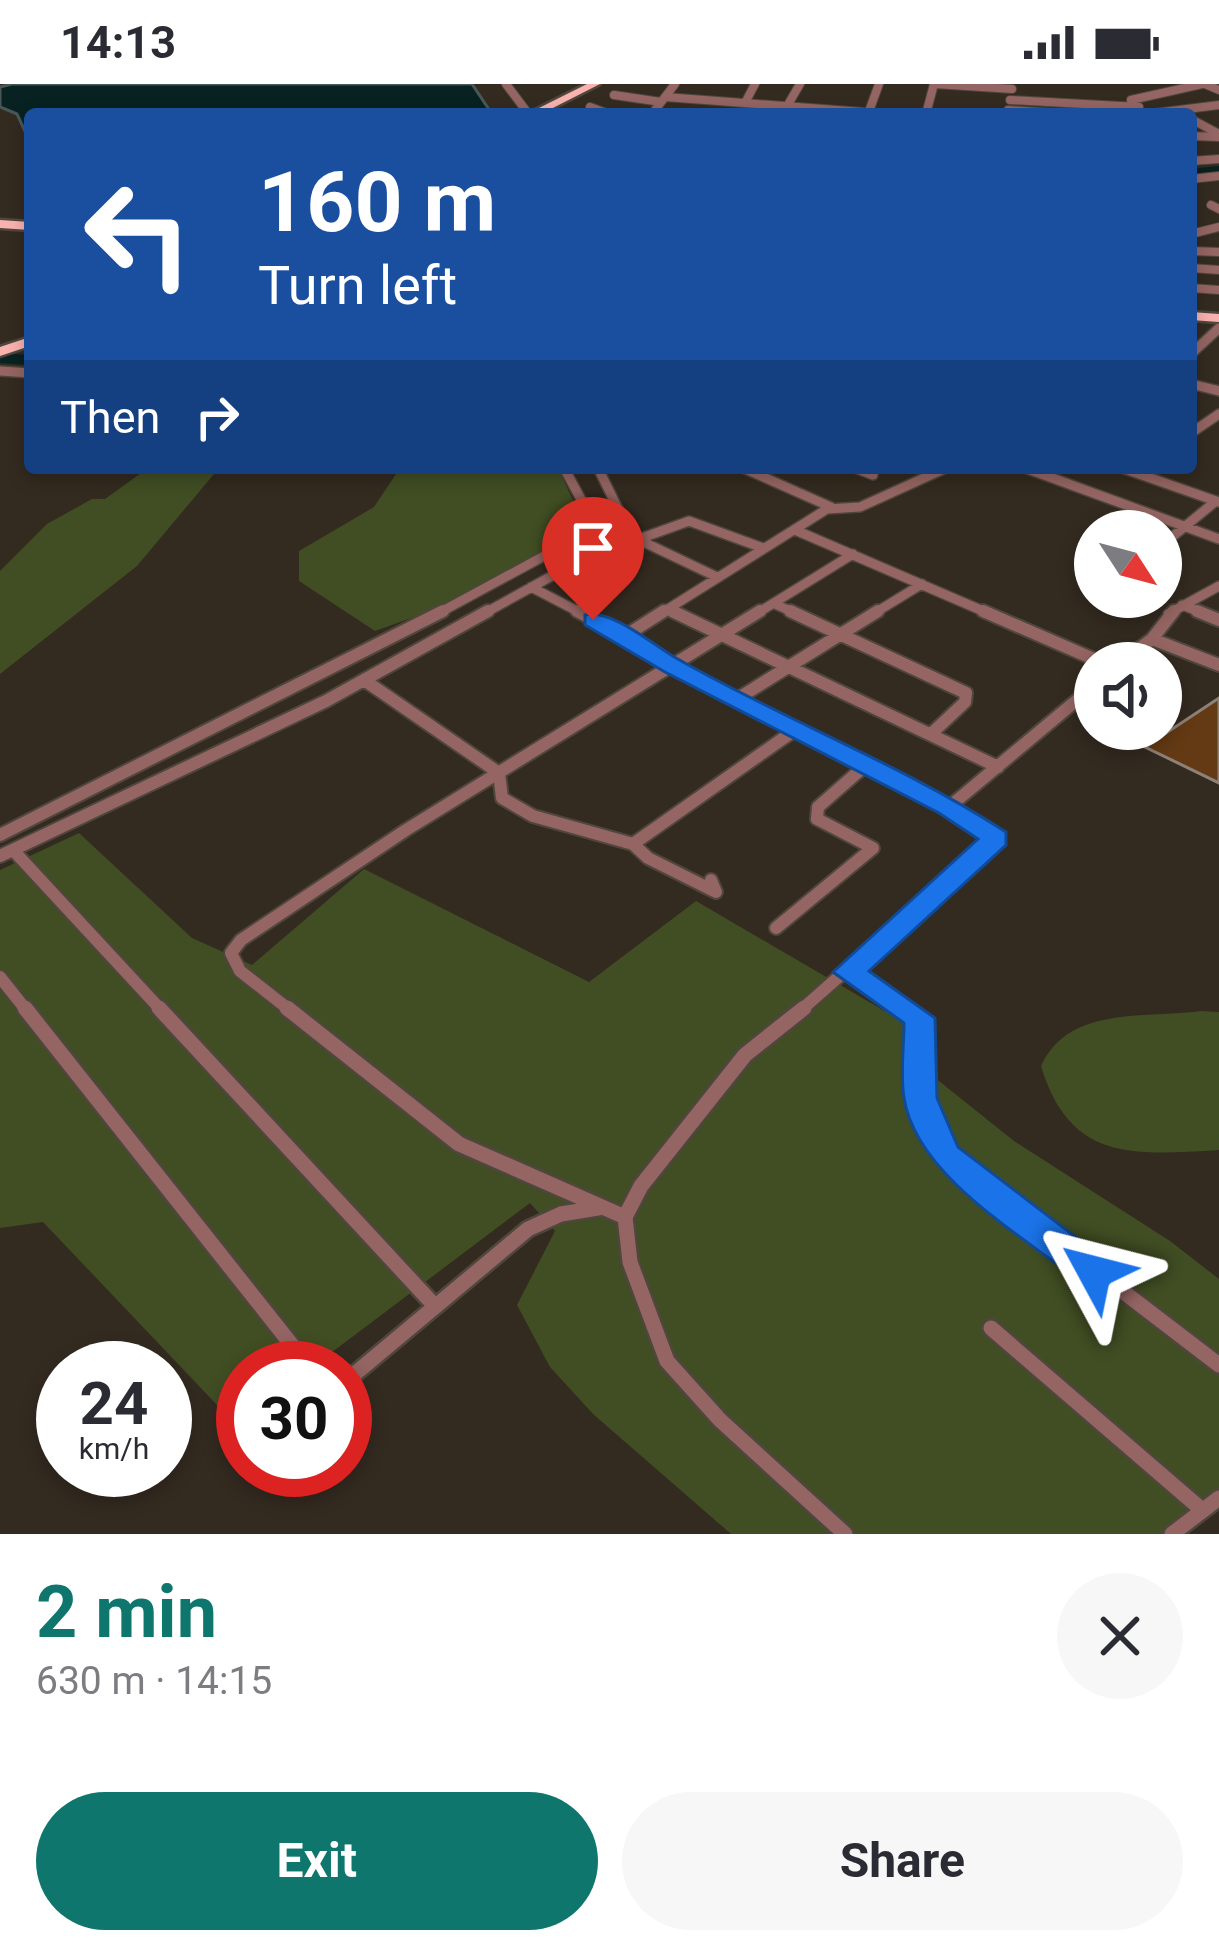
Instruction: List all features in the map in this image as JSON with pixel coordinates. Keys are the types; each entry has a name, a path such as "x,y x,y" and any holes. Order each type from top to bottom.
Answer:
{"highway":[{"path":"541,108 595,84"},
{"path":"561,108 610,90"}],"street":[{"path":"506,84 526,108"},
{"path":"657,108 675,84"},
{"path":"708,100 718,84"},
{"path":"745,103 755,84"},
{"path":"934,84 1012,87 1008,108"},
{"path":"1121,84 1140,108"},
{"path":"1150,84 1168,92"},
{"path":"1131,100 1204,84 1219,90"},
{"path":"610,90 663,100 774,108"},
{"path":"1010,100 1068,108"},
{"path":"590,106 595,108"},
{"path":"1214,339 1219,322"},
{"path":"0,835 337,669 568,542 588,525 589,514 566,474"},
{"path":"601,474 621,508 620,534"},
{"path":"756,474 831,507 860,507 933,474"},
{"path":"1041,474 1219,539"},
{"path":"1148,474 1218,502 1182,531"},
{"path":"625,636 831,507"},
{"path":"639,539 670,523 698,519 763,548"},
{"path":"794,530 1074,650"},
{"path":"433,1304 7,853 364,680 620,534 717,577"},
{"path":"626,1217 459,1144 232,962 231,953 241,940 499,773 853,554"},
{"path":"736,699 922,584"},
{"path":"1182,605 1219,586"},
{"path":"531,587 674,667 949,807 996,838 849,972 745,1055 641,1186 626,1217 630,1262 667,1361 719,1420 844,1534"},
{"path":"775,604 965,693 965,702 931,734"},
{"path":"1182,605 1219,620"},
{"path":"667,609 998,767"},
{"path":"1148,642 1162,618"},
{"path":"1152,639 1219,665"},
{"path":"364,680 499,773 502,798 533,816 633,844 716,892 711,880"},
{"path":"949,807 1074,703"},
{"path":"633,844 795,730"},
{"path":"776,928 873,848 817,819 818,807 866,765"},
{"path":"849,972 920,1018 920,1098 932,1136 946,1156 1219,1365"},
{"path":"0,977 289,1341"},
{"path":"372,1358 529,1229 561,1214 599,1208"},
{"path":"991,1328 1049,1385 1210,1503 1172,1534"}],"green space":[{"path":"140,474 214,474 137,566 0,674 0,571 47,524 92,499 105,499"},
{"path":"396,474 561,474 586,528 470,597 375,631 299,581 299,551 374,507"},
{"path":"79,833 192,938 252,965 364,869 589,982 696,901 907,1024 934,1077 1014,1141 1170,1241 1219,1279 1219,1495 1168,1534 731,1534 593,1414 550,1367 517,1305 555,1231 530,1203 347,1341 216,1341 216,1404 192,1379 192,1341 156,1341 43,1222 0,1228 0,870"},
{"path":"1219,1012 1219,1150 1133,1151 1087,1136 1069,1120 1053,1097 1041,1066 1054,1046 1070,1033 1110,1019"}],"water":[{"path":"472,84 488,108 24,108 24,129 17,114 0,107 0,87"}],"building":[{"path":"1219,698 1219,783 1151,750 1182,750 1182,722"}],"waterway":[{"path":"1197,172 1219,170"},
{"path":"0,358 24,360"}],"route":[{"path":"593,620 674,667 949,807 996,838 961,875 849,972 920,1018 920,1098 932,1136 946,1156 1094,1272"}]}
